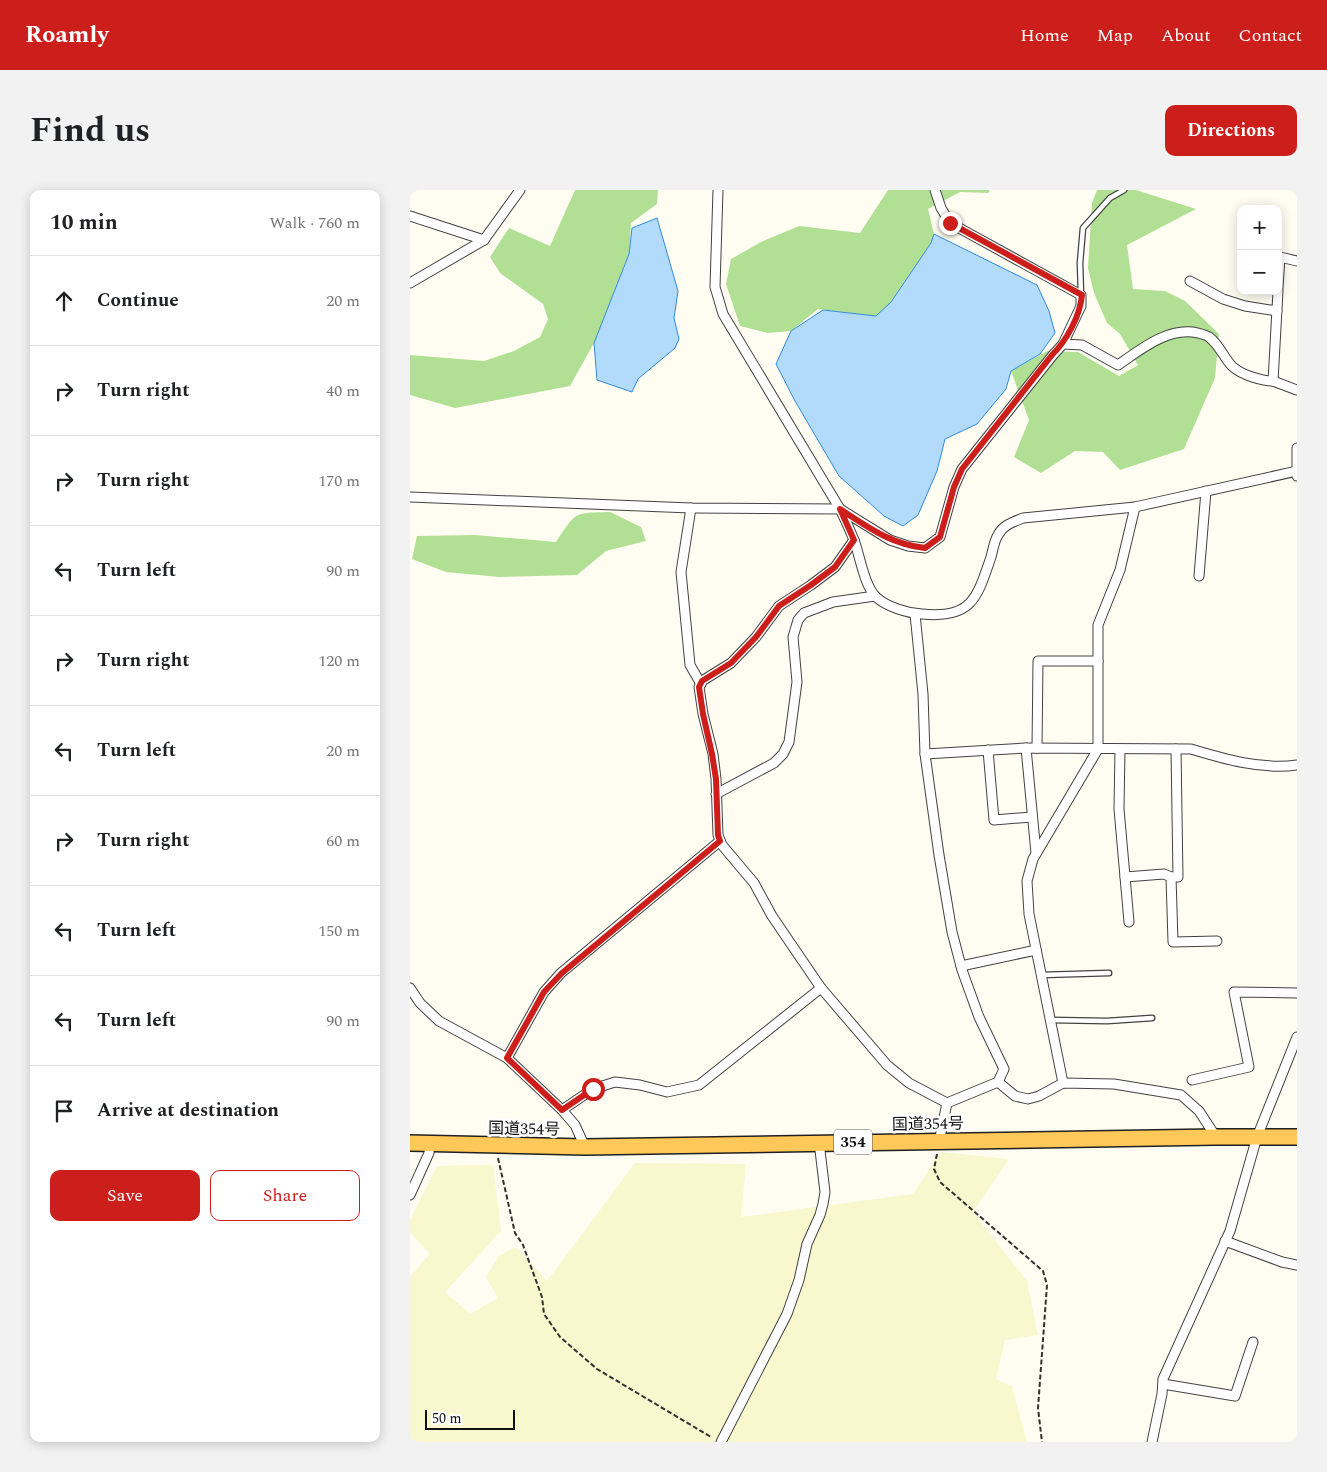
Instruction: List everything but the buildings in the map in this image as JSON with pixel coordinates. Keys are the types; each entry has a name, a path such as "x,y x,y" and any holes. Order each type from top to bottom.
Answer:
{"highway":[{"name":"国道354号","path":"410,1143 585,1147 819,1142 1297,1137"}],"street":[{"path":"410,283 484,240 520,190"},
{"path":"718,190 715,287 723,314 840,509 854,540 868,586 875,596 888,605 915,614 940,616 957,612 969,604 980,590 998,535 1008,524 1022,518 1136,507 1297,471"},
{"path":"410,497 691,508 840,509 890,540 908,546 925,548 940,537 954,487 962,469 1052,355 1063,344 1081,306 1082,295 950,223 941,208 935,190"},
{"path":"410,216 484,240"},
{"path":"1282,257 1297,260"},
{"path":"1190,281 1223,299 1277,312"},
{"path":"1273,381 1278,295"},
{"path":"1063,344 1082,345 1118,365 1159,338 1176,332 1191,332 1208,336 1222,350 1233,368 1261,381 1273,381 1297,390"},
{"path":"1297,448 1297,476"},
{"path":"1199,576 1206,491"},
{"path":"1063,1083 1029,914 1027,881 1033,859 1098,749 1098,625 1120,570 1136,507"},
{"path":"691,508 680,572 690,665 700,684 703,714 712,754 720,841 754,883 772,916 821,988 887,1065 909,1083 948,1102 998,1082 1004,1069 979,1017 961,966 952,932 925,754 923,694 915,614"},
{"path":"700,684 731,663 756,637 779,606 835,567 854,540"},
{"path":"716,794 774,763 783,754 789,742 797,682 792,637 798,620 804,613 833,602 875,596"},
{"path":"1037,748 1038,661 1098,660"},
{"path":"925,754 1026,748 1191,749 1212,756 1259,765 1297,765"},
{"path":"1026,748 1036,854"},
{"path":"1120,749 1119,809 1129,922"},
{"path":"1125,878 1164,874 1171,878 1178,877 1176,749"},
{"path":"988,750 994,820 1032,817"},
{"path":"507,1058 544,992 562,973 720,841"},
{"path":"1171,878 1173,942 1217,941"},
{"path":"961,966 1036,950"},
{"path":"410,988 420,1003 439,1021 507,1058 562,1110 575,1125 585,1147"},
{"path":"562,1110 593,1089 614,1082 640,1085 667,1092 699,1086 821,988"},
{"path":"1192,1080 1249,1067 1234,992 1297,994"},
{"path":"1152,1442 1162,1394 1163,1379 1230,1231 1257,1137 1297,1037"},
{"path":"998,1082 1015,1096 1028,1099 1040,1096 1063,1083 1114,1084 1181,1096 1199,1111 1216,1137"},
{"path":"939,1142 948,1102"},
{"path":"721,1442 787,1314 799,1280 807,1244 820,1215 824,1192 819,1142"},
{"path":"410,1196 429,1153 430,1144"},
{"path":"1225,1240 1282,1262 1297,1265"},
{"path":"1163,1384 1235,1396 1253,1342"}],"lane":[{"path":"1082,295 1080,263 1084,228 1110,198 1124,190"},
{"path":"1041,975 1109,973"},
{"path":"1050,1020 1107,1021 1152,1018"}],"path":[{"path":"939,1142 934,1169 940,1182 1043,1270 1048,1285 1038,1408 1042,1442"},
{"path":"495,1146 515,1233 523,1245 542,1297 544,1314 560,1337 596,1369 711,1437"}],"green space":[{"path":"575,190 658,190 657,204 631,223 629,253 594,343 570,386 455,408 410,395 410,355 484,361 514,351 540,337 548,319 543,304 500,273 490,257 509,228 550,246"},
{"path":"888,190 990,190 988,193 960,192 928,209 934,234 931,243 887,307 876,316 818,309 791,331 768,333 740,326 726,284 731,259 761,242 799,226 860,233"},
{"path":"1097,190 1136,190 1196,209 1127,245 1133,289 1165,291 1185,301 1219,334 1215,378 1184,449 1120,470 1103,452 1075,451 1041,473 1014,457 1029,420 1011,371 1047,351 1078,352 1119,376 1138,365 1120,334 1107,323 1094,293 1088,268 1092,203"},
{"path":"610,512 641,527 646,541 606,551 577,575 499,577 446,572 412,559 417,536 475,535 556,542 568,524 577,516 589,513"},
{"path":"941,1152 1009,1159 973,1212 1027,1281 1038,1335 1005,1340 996,1379 1012,1387 1027,1442 410,1442 410,1277 430,1254 410,1232 410,1220 437,1166 493,1165 501,1231 445,1292 470,1314 498,1298 486,1277 499,1256 516,1247 547,1281 635,1163 746,1164 741,1217 913,1194"}],"water":[{"path":"657,218 678,291 674,318 679,339 675,348 638,379 632,392 597,380 594,343 629,254 632,228"},
{"path":"934,234 1037,285 1049,311 1055,333 1040,354 1011,371 1006,389 977,424 945,439 937,471 918,515 903,526 884,516 839,476 795,401 776,364 791,331 823,310 876,316 891,302 931,243"}],"route":[{"path":"593,1089 562,1110 507,1058 544,992 562,973 720,841 718,835 716,779 699,687 702,681 731,663 756,637 779,606 835,567 854,540 840,509 877,533 908,546 925,548 940,537 954,487 962,469 1052,355 1063,344 1081,306 1082,295 950,223"}]}
